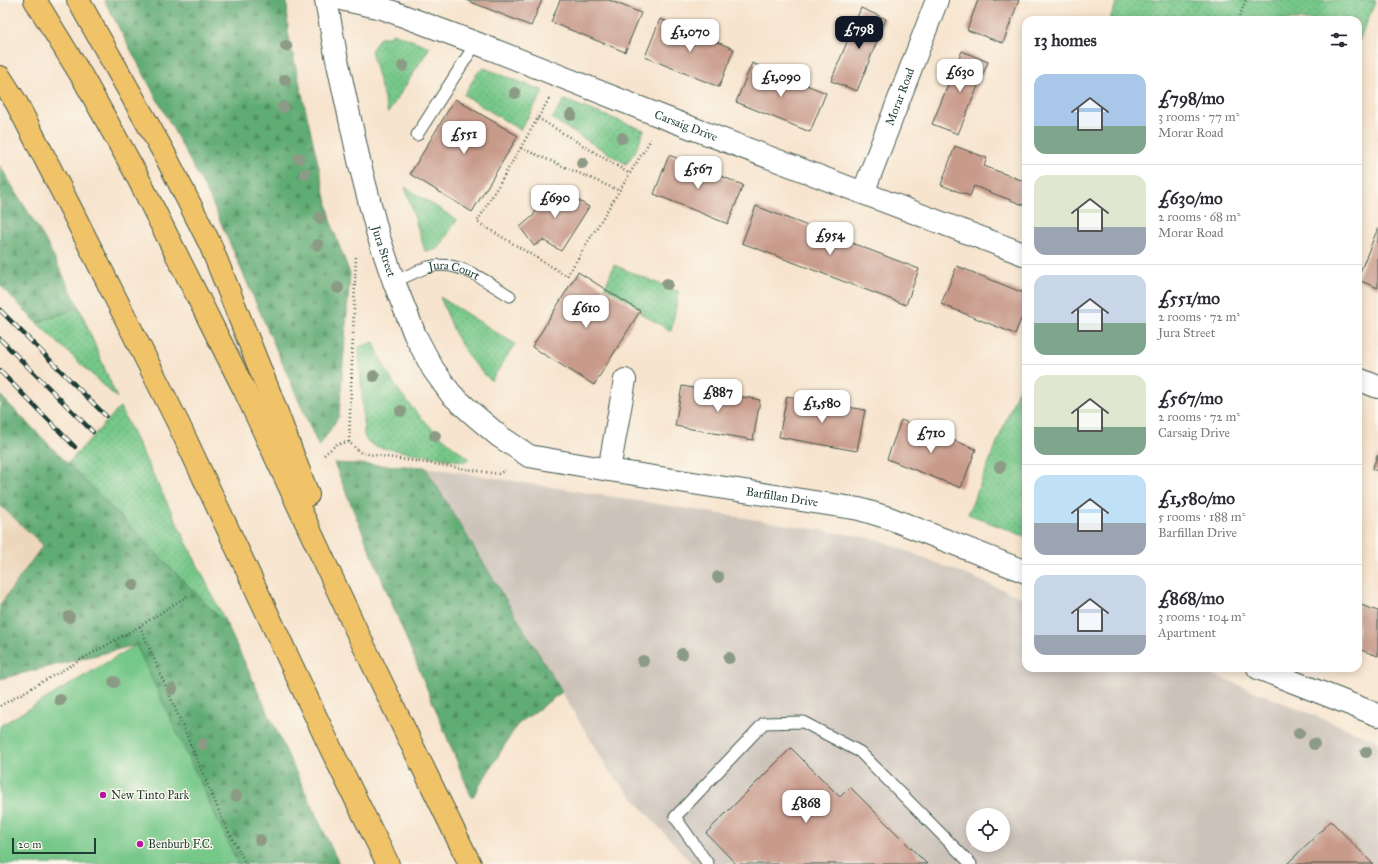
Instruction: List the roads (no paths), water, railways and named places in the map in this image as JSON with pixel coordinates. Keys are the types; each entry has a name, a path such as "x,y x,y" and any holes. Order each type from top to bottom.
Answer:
{"highway":[{"path":"35,0 84,80 135,172 245,391 358,634 470,864"},
{"path":"78,0 164,153 210,244 272,401 358,634"},
{"path":"0,77 16,102 178,422 331,749 388,864"},
{"path":"0,82 16,102"}],"street":[{"name":"Carsaig Drive","path":"333,0 382,8 476,43 663,118 1022,254"},
{"name":"Jura Street","path":"333,0 336,55 360,165 378,235 394,282 423,351 433,369 451,394 499,436 529,456"},
{"name":"Morar Road","path":"863,194 937,0"},
{"path":"609,470 625,380"},
{"path":"1362,380 1378,386"},
{"name":"Barfillan Drive","path":"529,456 859,509 890,518 1022,570"},
{"path":"1268,672 1378,715"}],"lane":[{"path":"416,134 476,43"},
{"name":"Jura Court","path":"394,282 428,268 439,265 451,265 468,271 510,296"},
{"path":"708,864 675,817 764,723 803,722 860,752 971,864"}],"railway":[{"path":"0,310 106,416"},
{"path":"0,339 93,432"},
{"path":"0,371 75,447"}],"place":[{"name":"New Tinto Park","path":"103,795"},
{"name":"Benburb F.C.","path":"140,844"}]}
